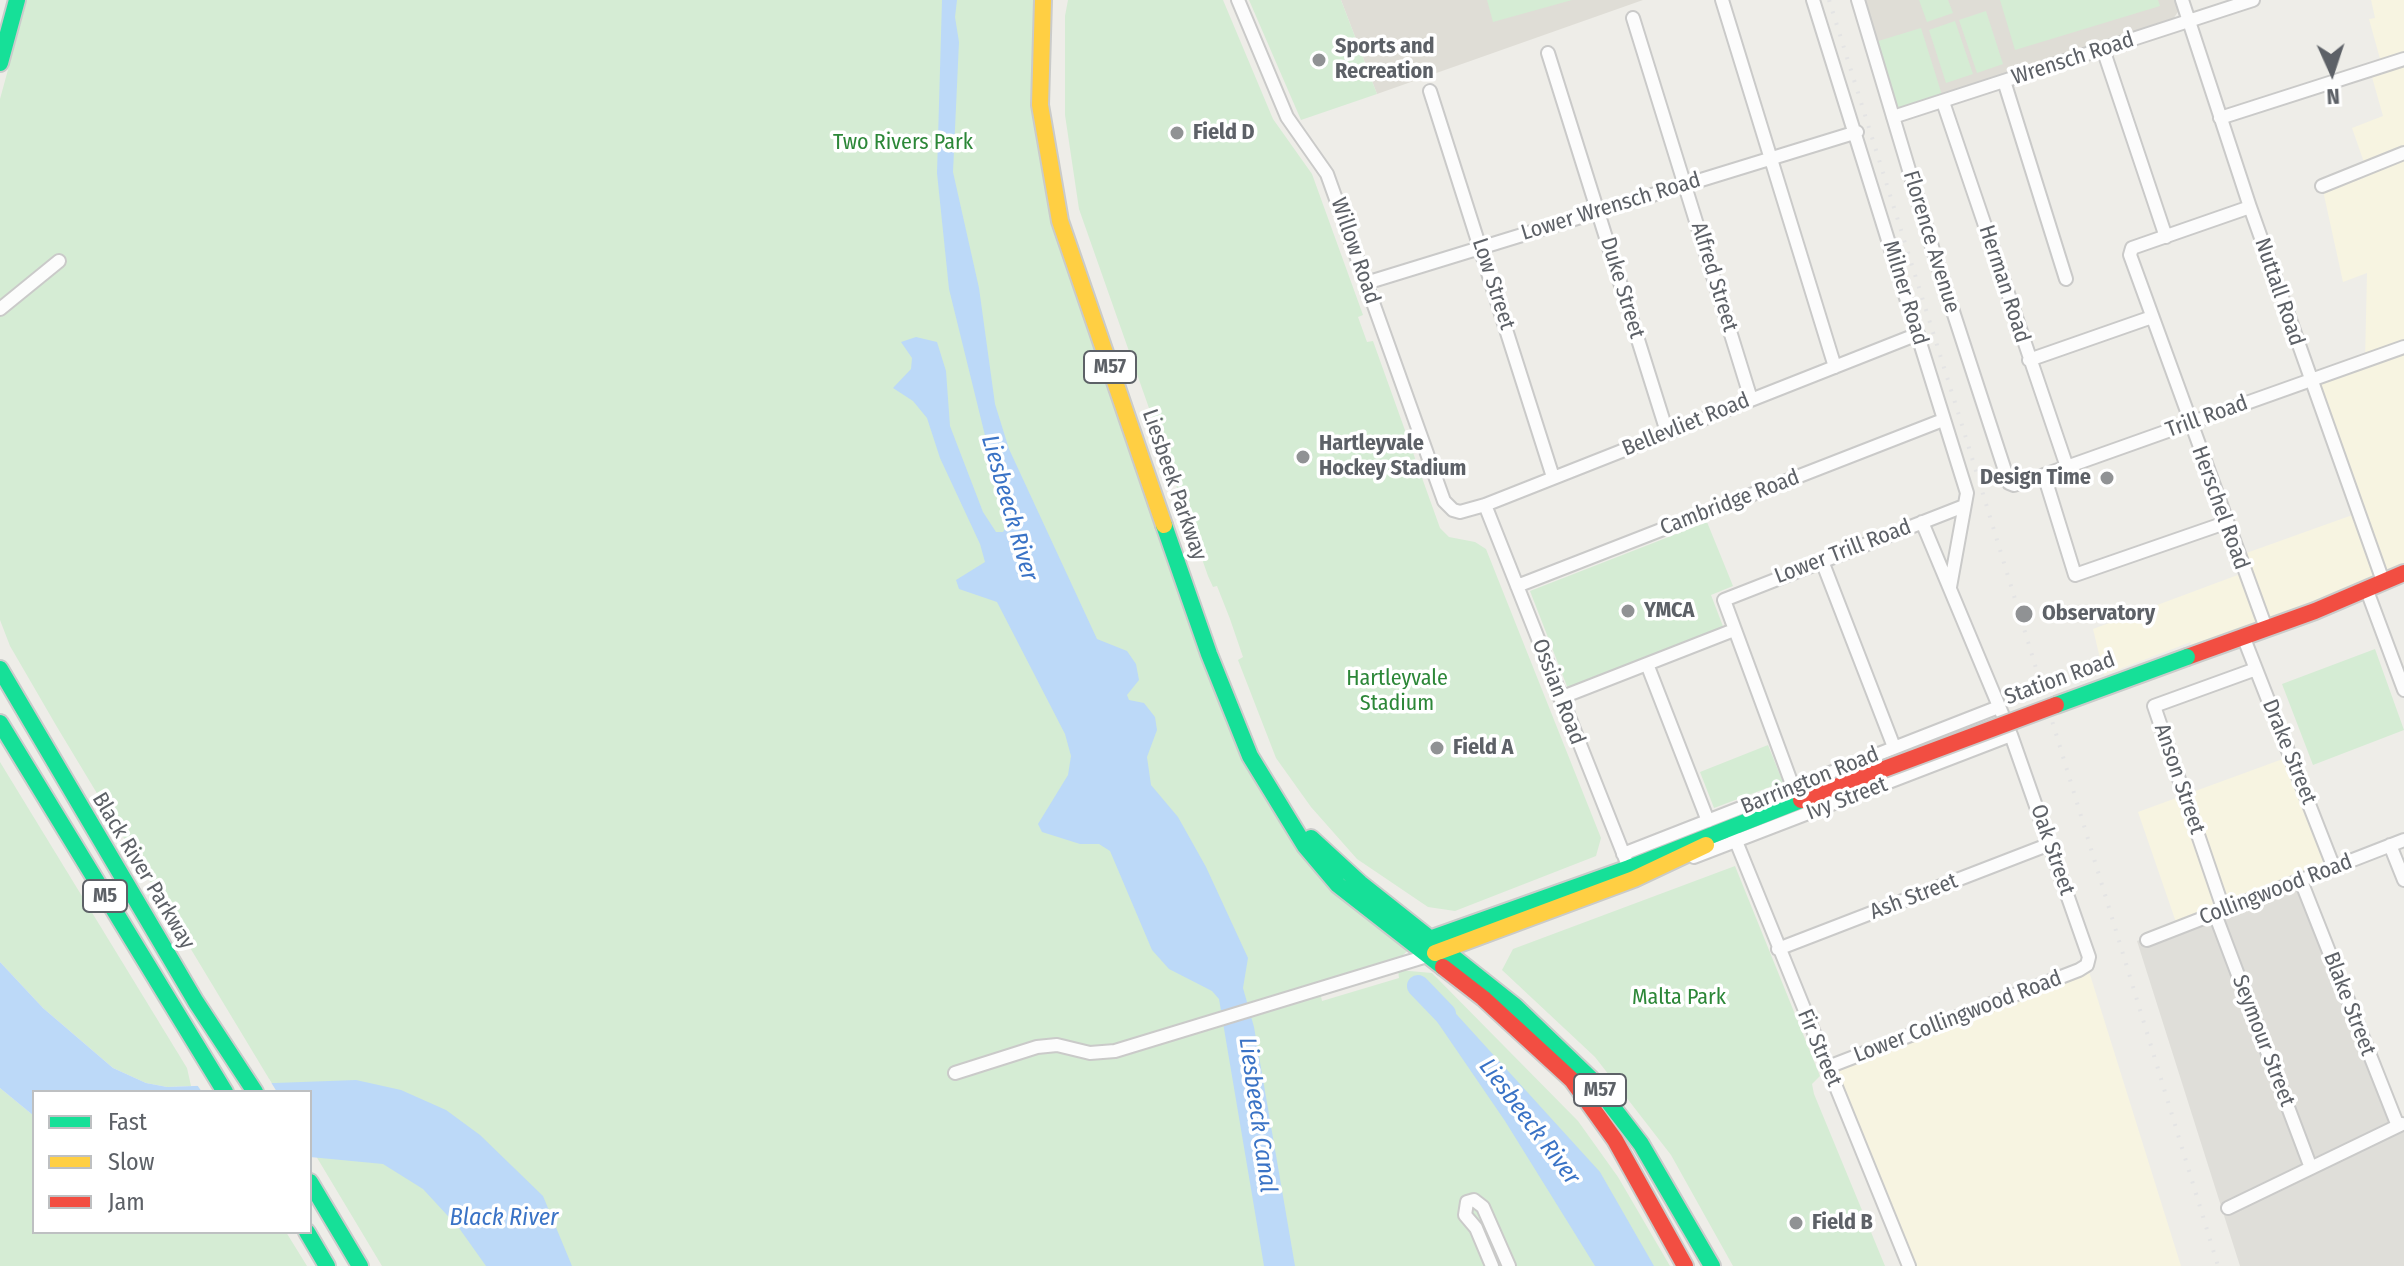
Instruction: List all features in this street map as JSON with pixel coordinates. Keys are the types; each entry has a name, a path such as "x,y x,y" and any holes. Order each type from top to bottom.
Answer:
{"main road":[{"path":"0,27 7,0"},
{"path":"0,63 17,0"},
{"name":"Liesbeek Parkway","path":"1043,0 1039,58 1042,123 1053,192 1065,236 1235,724 1261,774 1297,827 1305,846 1338,885 1516,1026 1572,1080 1615,1140 1685,1266"},
{"name":"Station Road","path":"1420,951 1430,937 1628,867 1683,858 1734,836 1797,794 2187,657 2404,573"},
{"name":"Black River Parkway","path":"0,669 196,1002 254,1090"},
{"name":"Black River Parkway","path":"0,723 224,1090"},
{"name":"Liesbeek Parkway","path":"1297,827 1360,883 1445,949 1559,1045 1617,1109 1663,1178 1712,1266"},
{"name":"Station Road","path":"1420,951 1445,949 1717,831 1734,836"},
{"path":"312,1185 360,1266"},
{"path":"308,1234 327,1266"}],"street":[{"name":"Willow Road","path":"1238,0 1287,117 1327,174 1444,501 1453,510"},
{"path":"1722,0 1835,367"},
{"name":"Milner Road","path":"1813,0 1857,132 1967,493 1950,590"},
{"name":"Florence Avenue","path":"1858,0 2009,483"},
{"name":"Nuttall Road","path":"2182,0 2250,207 2383,581"},
{"name":"Wrensch Road","path":"1893,117 2253,0"},
{"name":"Alfred Street","path":"1633,18 1751,399"},
{"path":"2103,49 2166,237 2250,207"},
{"name":"Duke Street","path":"1548,53 1667,432"},
{"path":"2220,118 2404,59"},
{"path":"2004,81 2066,279"},
{"name":"Low Street","path":"1430,91 1553,477"},
{"name":"Herman Road","path":"1943,102 2067,467"},
{"name":"Lower Wrensch Road","path":"1366,283 1857,132"},
{"path":"2322,186 2404,153"},
{"name":"Herschel Road","path":"2166,237 2130,251 2225,523 2266,628"},
{"path":"0,309 59,261"},
{"path":"2029,360 2152,317"},
{"name":"Bellevliet Road","path":"1453,510 1460,512 1485,505 1918,334"},
{"name":"Trill Road","path":"2009,483 2014,485 2044,475 2404,347"},
{"name":"Cambridge Road","path":"1517,586 1943,420"},
{"path":"2044,475 2075,575 2225,523"},
{"name":"Ossian Road","path":"1485,505 1628,867"},
{"name":"Lower Trill Road","path":"1734,630 1724,600 1964,506"},
{"name":"Oak Street","path":"1922,522 1996,708 2011,735 2089,957 2087,965"},
{"path":"1822,561 1894,747"},
{"path":"2366,588 2404,690"},
{"path":"1560,698 1734,630 1797,794"},
{"name":"Drake Street","path":"2243,636 2334,868"},
{"path":"1647,664 1708,821"},
{"name":"Anson Street","path":"2219,912 2154,706 2256,669"},
{"name":"Barrington Road","path":"1628,867 1708,821 1797,794 1894,747 1996,708"},
{"name":"Ivy Street","path":"1734,836 2011,735"},
{"name":"Fir Street","path":"1734,836 1909,1266"},
{"name":"Collingwood Road","path":"2147,940 2404,840"},
{"name":"Ash Street","path":"1778,949 2050,844"},
{"path":"2390,845 2404,880"},
{"name":"Blake Street","path":"2301,881 2401,1125"},
{"name":"Seymour Street","path":"2219,912 2311,1168"},
{"path":"955,1073 1037,1047 1057,1045 1090,1053 1115,1051 1393,964 1420,951"},
{"name":"Lower Collingwood Road","path":"1828,1067 2087,965"},
{"path":"2228,1208 2401,1125"},
{"path":"1492,1266 1476,1228 1465,1215 1467,1202 1474,1200 1483,1207 1509,1266"}],"shaded area":[{"path":"1341,0 1643,0 1377,94"},
{"path":"1862,0 2175,0 2179,10 2172,21 1896,110"},
{"path":"2371,0 2404,0 2404,573 2187,657 2191,642 2104,675 2093,629 2243,573 2238,556 2358,513 2310,380 2365,361 2367,273 2343,282 2322,186 2366,168 2352,128 2383,116 2370,70 2382,66 2369,19 2375,18"},
{"path":"2291,756 2334,868 2178,928 2138,812"},
{"path":"2301,881 2397,1126 2404,1123 2404,1266 2240,1266 2137,941"},
{"path":"2087,965 2181,1266 1909,1266 1828,1067"}],"green space":[{"name":"Two Rivers Park","path":"27,0 1043,0 1047,160 1235,724 1297,827 1413,946 1393,964 1319,987 1322,1001 1399,978 1398,970 1432,973 1578,1121 1618,1177 1670,1266 382,1266 312,1149 312,1090 276,1090 57,727 10,646 0,620 0,99"},
{"name":"Hartleyvale Stadium","path":"1068,0 1223,0 1273,119 1312,174 1363,315 1358,317 1367,342 1373,341 1440,528 1449,537 1475,542 1486,549 1601,838 1596,856 1455,911 1428,907 1357,859 1311,807 1276,758 1238,660 1243,657 1230,619 1217,586 1213,587 1208,576 1079,209 1065,115 1065,16"},
{"name":"Sports and Recreation","path":"1249,0 1341,0 1377,94 1301,120"},
{"path":"1487,0 1572,0 1493,22"},
{"path":"1919,0 1948,0 1953,13 1927,22"},
{"path":"2000,0 2158,0 2160,6 2015,50"},
{"path":"1986,11 2003,64 1977,73 1959,20"},
{"path":"1955,21 1973,74 1946,83 1929,30"},
{"path":"1921,28 1942,95 1896,110 1875,42"},
{"name":"YMCA","path":"1707,522 1733,586 1711,595 1724,629 1568,689 1530,591"},
{"path":"2375,649 2404,730 2313,765 2282,684"},
{"path":"1768,745 1783,782 1714,808 1700,772"},
{"path":"0,762 187,1068 191,1086 167,1087 146,1083 113,1068 43,1008 0,962"},
{"name":"Malta Park","path":"1735,866 1820,1076 1812,1084 1814,1094 1885,1266 1733,1266 1671,1155 1595,1057 1502,970 1513,949"},
{"path":"0,1088 32,1114 32,1234 287,1234 307,1266 0,1266"}],"water":[{"name":"Liesbeeck Canal","path":"942,0 957,0 955,17 959,42 953,172 979,288 995,404 1009,449 1097,639 1127,651 1136,664 1139,680 1127,695 1129,700 1144,703 1155,717 1157,730 1147,757 1151,785 1178,817 1206,867 1248,958 1243,988 1254,1027 1295,1266 1264,1266 1219,999 1212,991 1169,969 1152,950 1110,851 1099,844 1080,844 1042,832 1038,824 1068,775 1071,756 1065,734 997,602 959,589 956,580 985,562 980,544 940,458 927,418 913,401 893,388 911,369 912,358 901,342 916,337 937,342 946,371 950,426 983,512 996,532 1003,532 1007,525 949,289 937,173"},
{"name":"Black River","path":"0,962 43,1008 113,1068 146,1083 167,1087 356,1080 401,1090 446,1110 480,1135 543,1196 572,1266 486,1266 459,1228 423,1189 383,1164 312,1157 312,1090 32,1090 32,1114 0,1088"},
{"path":"1425,993 1438,994 1600,1172 1654,1266 1595,1266 1505,1121 1425,1004"}],"pier":[{"path":"269,1079 276,1090 201,1090 195,1082"}],"waterway":[{"name":"Liesbeeck River","path":"1418,986 1445,1014"}],"railway":[{"path":"1829,0 2218,1266"}],"traffic: fast":[{"path":"0,63 17,0"},
{"path":"1164,525 1209,654 1250,756 1305,846 1338,885 1443,967"},
{"path":"2056,705 2187,657"},
{"path":"0,669 196,1002 254,1090"},
{"path":"0,723 224,1090"},
{"path":"1421,942 1629,868 1801,800"},
{"path":"1311,838 1360,883 1515,1006 1591,1079 1641,1144 1712,1266"},
{"path":"312,1185 360,1266"},
{"path":"308,1234 327,1266"}],"traffic: slow":[{"path":"1043,0 1040,105 1060,221 1164,525"},
{"path":"1435,953 1634,879 1706,845"}],"traffic: jam":[{"path":"2187,657 2315,611 2404,573"},
{"path":"1801,800 2056,705"},
{"path":"1443,967 1483,998 1572,1080 1615,1140 1685,1266"}],"place":[{"name":"Sports and Recreation","path":"1319,60"},
{"name":"Field D","path":"1177,133"},
{"name":"Hartleyvale Hockey Stadium","path":"1303,457"},
{"name":"Design Time","path":"2107,478"},
{"name":"YMCA","path":"1628,611"},
{"name":"Observatory","path":"2024,614"},
{"name":"Field A","path":"1437,748"},
{"name":"Field B","path":"1796,1223"}]}
